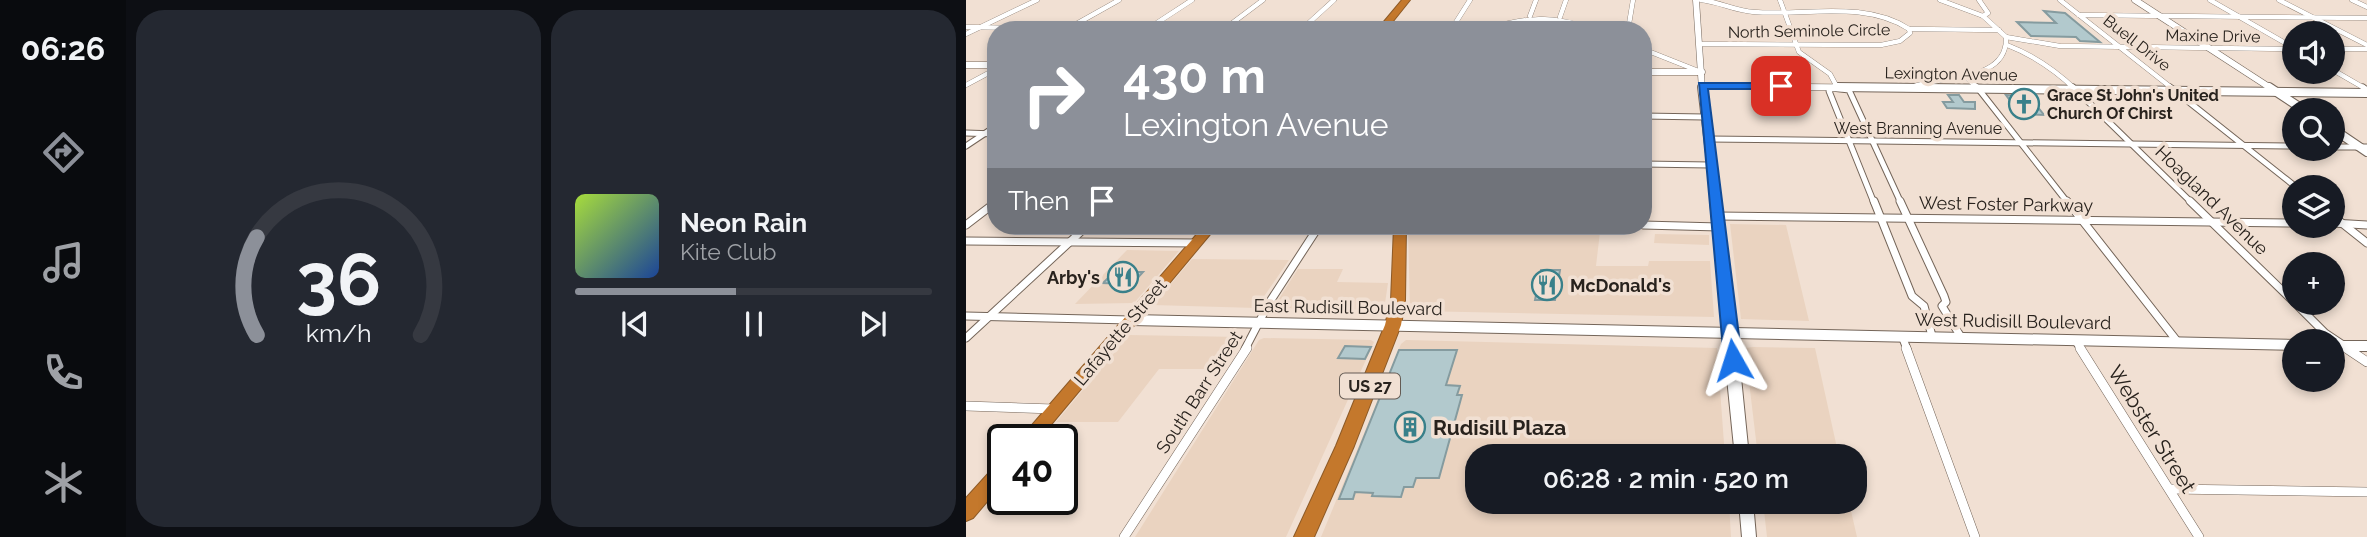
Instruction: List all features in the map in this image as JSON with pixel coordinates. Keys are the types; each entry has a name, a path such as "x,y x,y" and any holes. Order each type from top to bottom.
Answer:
{"highway":[{"path":"1388,21 1406,0"},
{"name":"Lafayette Street","path":"1042,424 1204,235"},
{"name":"US 27","path":"1304,537 1345,446 1393,325 1398,301 1400,235"},
{"path":"966,512 987,488"}],"street":[{"path":"992,21 1037,0"},
{"path":"1081,21 1119,0"},
{"path":"1158,21 1192,0"},
{"path":"1235,21 1263,0"},
{"path":"1310,21 1334,0"},
{"path":"1457,21 1470,0"},
{"path":"1530,16 1536,0"},
{"path":"1560,17 1566,0"},
{"path":"1630,21 1633,0"},
{"path":"1741,444 1718,216 1704,117 1698,0 1718,0 1739,10 1873,15 1896,20 1909,29 1999,30"},
{"path":"1780,0 1795,45 1805,58 1830,74 1837,87"},
{"path":"1912,87 1965,76 1999,61 2006,41 1999,30 1983,16 1940,0"},
{"path":"1979,0 1988,13 1983,16"},
{"name":"Buell Drive","path":"2060,0 2282,176"},
{"path":"2135,0 2286,98"},
{"path":"2210,0 2282,41"},
{"path":"2279,0 2367,47"},
{"path":"2352,0 2367,7"},
{"path":"2078,15 2367,18"},
{"path":"1513,21 1530,16 1560,17 1571,21"},
{"path":"966,34 987,23"},
{"path":"966,27 987,27"},
{"name":"North Seminole Circle","path":"1701,44 1886,44 1906,38 1910,33 1909,29"},
{"name":"Maxine Drive","path":"2006,41 2050,46 2282,48"},
{"name":"Hoagland Avenue","path":"2006,41 2043,63 2076,89 2282,290"},
{"path":"2345,48 2367,47"},
{"path":"1652,53 1702,72"},
{"path":"966,65 987,66"},
{"path":"966,85 987,72"},
{"path":"1652,72 1702,72"},
{"path":"1965,76 1979,89 2177,341"},
{"path":"2345,77 2367,91"},
{"name":"Lexington Avenue","path":"1703,86 2367,91"},
{"path":"1924,306 1942,306 1946,302 1849,90 1837,87 1829,91 1912,296 1924,306 1932,337"},
{"path":"1652,116 1704,117"},
{"path":"966,146 987,132"},
{"path":"966,134 984,134"},
{"path":"2345,137 2364,149"},
{"name":"West Branning Avenue","path":"1709,139 2282,146"},
{"path":"2345,148 2364,149"},
{"path":"1652,164 1710,165"},
{"path":"966,225 987,209"},
{"name":"West Foster Parkway","path":"1718,216 2282,223"},
{"path":"2345,223 2367,225"},
{"path":"1652,225 1719,227"},
{"path":"2345,225 2367,243"},
{"path":"966,338 1078,235"},
{"name":"South Barr Street","path":"1124,537 1313,235"},
{"path":"966,241 1068,244 1197,243"},
{"path":"1942,306 1961,337"},
{"name":"Hoagland Avenue","path":"2308,315 2321,329"},
{"name":"East Rudisill Boulevard","path":"966,316 1730,333"},
{"name":"West Rudisill Boulevard","path":"1730,333 2282,345"},
{"path":"1902,336 1975,537"},
{"name":"Webster Street","path":"2075,340 2199,537"},
{"path":"2345,346 2367,346"},
{"name":"Hoagland Avenue","path":"2345,349 2367,362"},
{"path":"966,406 1055,409"},
{"path":"2170,489 2367,492"},
{"path":"1747,514 1749,537"}],"shaded area":[{"path":"1730,224 1786,225 1809,321 1741,319"},
{"path":"1655,234 1709,235 1709,245 1654,243"},
{"path":"1408,235 1600,235 1596,266 1648,266 1649,261 1710,261 1714,317 1416,311 1410,309"},
{"path":"1127,250 1179,251 1134,303 1075,304"},
{"path":"1192,259 1289,260 1256,308 1153,305"},
{"path":"1298,269 1343,269 1337,282 1388,283 1384,310 1273,308"},
{"path":"1129,335 1241,337 1241,340 1222,369 1159,369 1118,422 1056,422"},
{"path":"1259,340 1374,342 1286,537 1135,537"},
{"path":"1406,340 1717,348 1724,444 1465,444 1465,514 1730,514 1731,537 1321,537 1401,344"},
{"path":"1745,348 1815,348 1836,444 1756,444"},
{"path":"1764,514 1852,514 1857,537 1767,537"}],"building":[{"path":"2044,11 2065,13 2100,42 2080,41 2076,37 2031,36 2017,22 2056,23"},
{"path":"1948,95 1959,95 1964,102 1975,102 1975,109 1947,108 1943,102 1953,102"},
{"name":"Grace St John's United Church Of Chirst","path":"2006,95 2023,96 2032,100 2044,115 2020,114"},
{"name":"McDonald's","path":"1541,270 1560,270 1555,300 1535,300"},
{"name":"Arby's","path":"1114,272 1143,272 1132,284 1103,283"},
{"path":"1345,346 1371,347 1365,359 1338,358"},
{"name":"Rudisill Plaza","path":"1399,350 1457,350 1446,385 1460,386 1457,395 1462,395 1439,478 1416,478 1413,487 1404,487 1401,497 1372,496 1373,493 1355,492 1353,499 1339,499"}],"place":[{"name":"Grace St John's United Church Of Chirst","path":"2024,104"},
{"name":"Arby's","path":"1123,277"},
{"name":"McDonald's","path":"1547,285"},
{"name":"Rudisill Plaza","path":"1410,427"}],"route":[{"path":"1733,360 1709,139 1704,117 1703,86 1781,86"}]}
